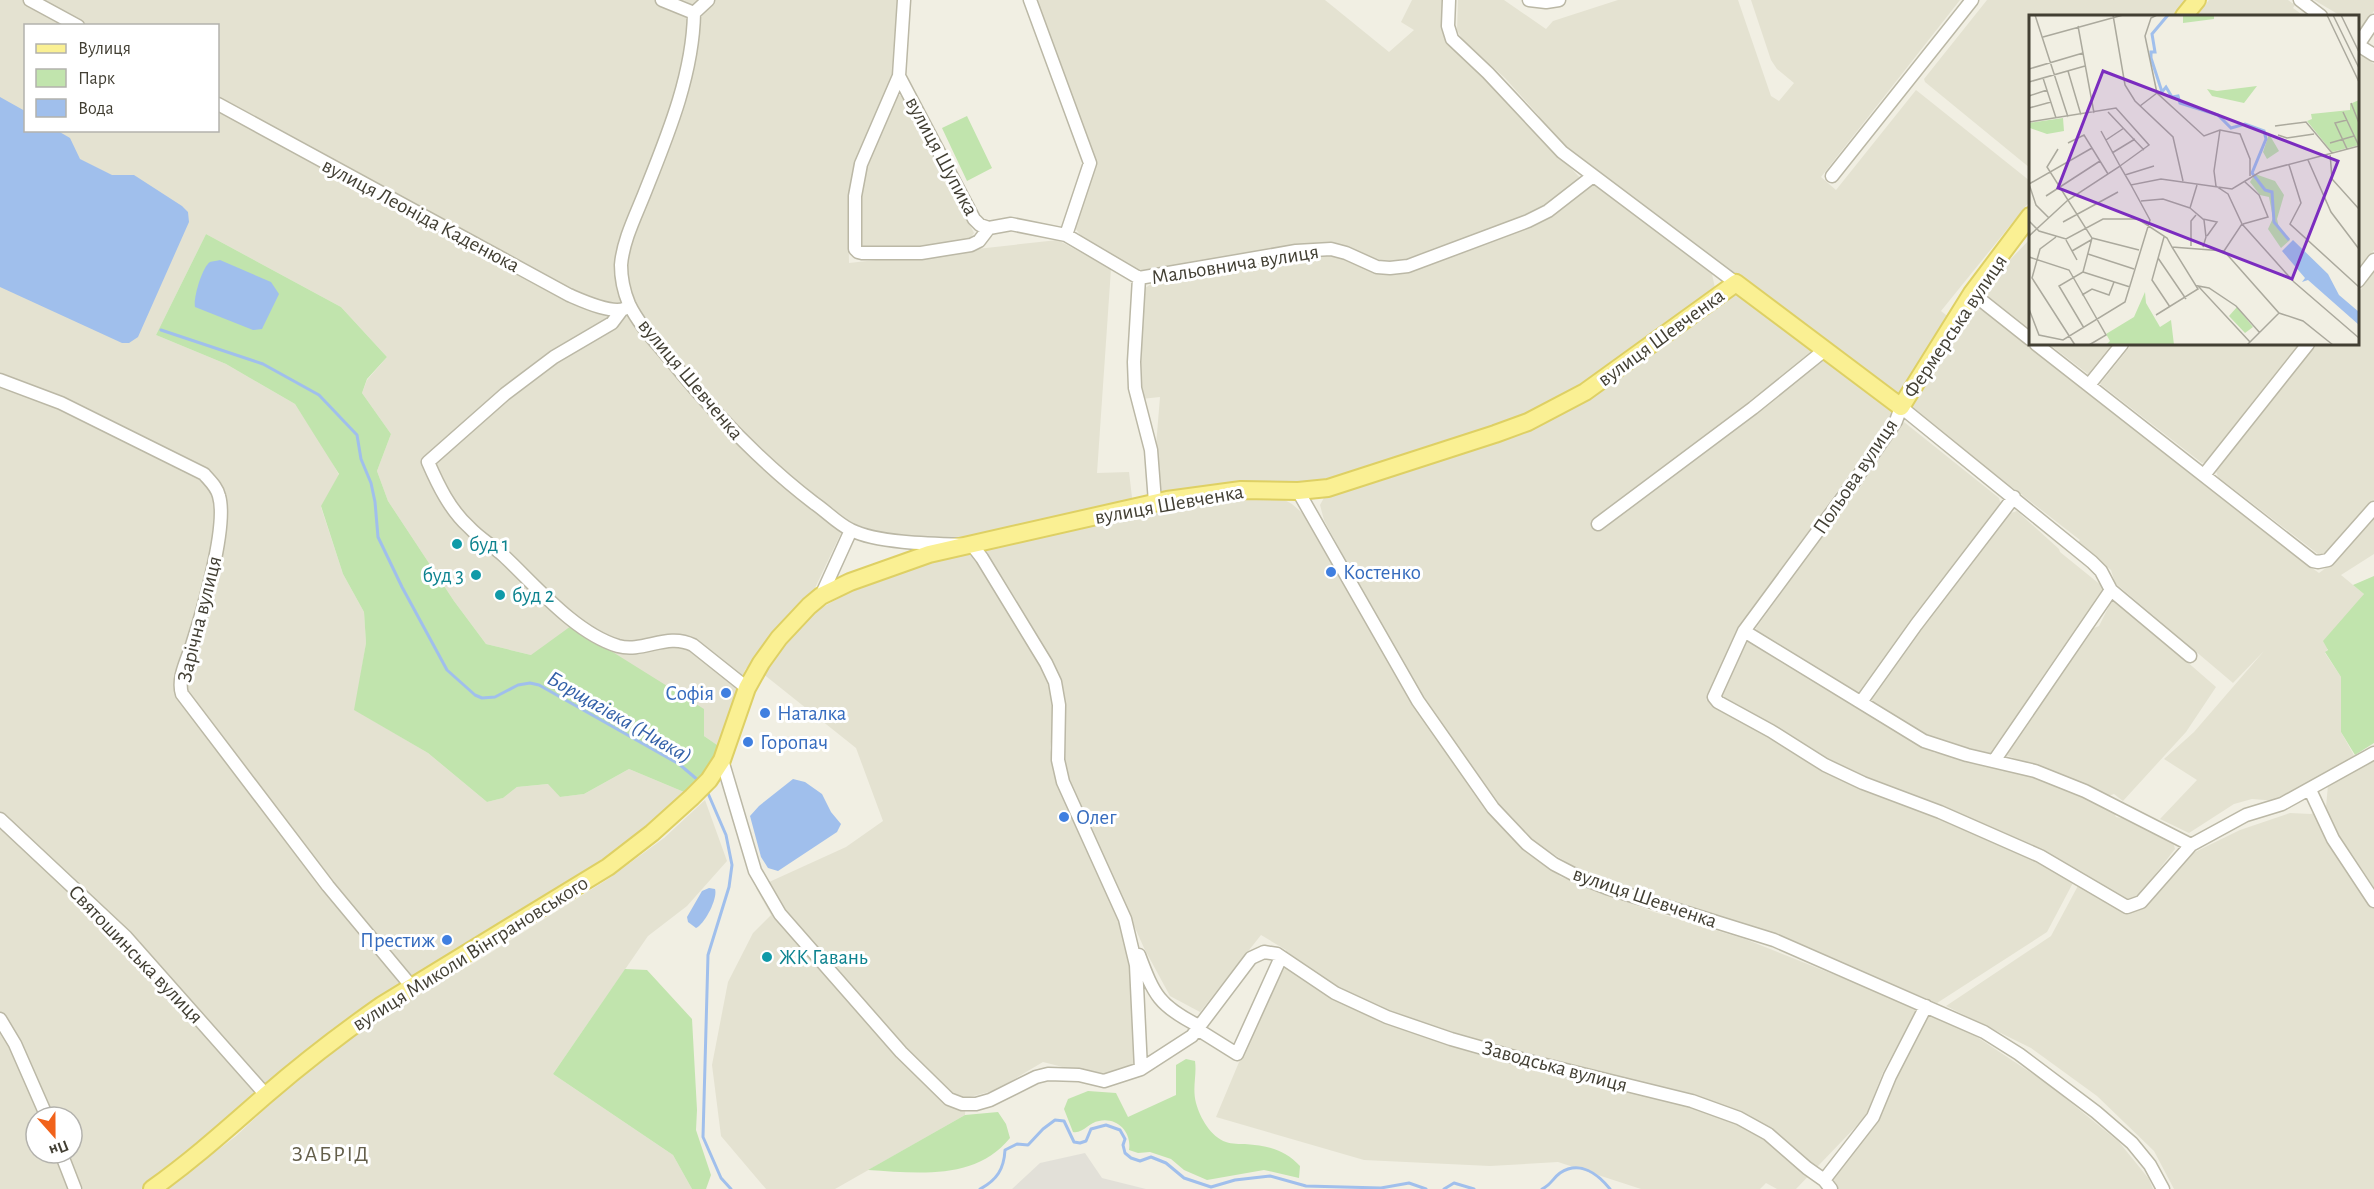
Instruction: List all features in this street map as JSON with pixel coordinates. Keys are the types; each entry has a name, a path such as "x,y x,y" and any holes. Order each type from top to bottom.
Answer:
{"main road":[{"path":"2185,15 2197,0"},
{"name":"Фермерська вулиця","path":"1901,407 1972,293 2029,219"},
{"path":"1736,283 1901,407"},
{"name":"вулиця Шевченка","path":"747,688 779,638 809,606 821,596 882,570 928,554 1155,502 1241,490 1298,491 1345,484 1536,418 1585,392 1736,283"},
{"name":"вулиця Миколи Вінграновського","path":"152,1189 194,1159 266,1095 353,1025 608,867 652,833 709,780 722,760 747,688"}],"street":[{"path":"30,0 74,24"},
{"path":"662,0 694,13 708,0"},
{"name":"вулиця Шупика","path":"904,0 899,76 974,219 980,225 989,228 1011,224 1066,235 1139,278"},
{"path":"1030,0 1090,164 1066,235"},
{"name":"вулиця Шевченка","path":"1449,0 1448,26 1452,39 1488,73 1548,140 1736,283"},
{"path":"1529,0 1546,2 1559,0"},
{"path":"1832,176 1972,0"},
{"path":"2300,0 2320,15"},
{"name":"вулиця Шевченка","path":"694,13 693,36 687,70 665,142 629,234 621,264 626,309 645,328 703,399 748,447 787,483 851,530 897,540 972,545"},
{"path":"2359,44 2374,21"},
{"path":"2359,46 2374,55"},
{"path":"899,76 856,180 855,249 862,253 921,253 971,246 979,241 989,228"},
{"name":"вулиця Леоніда Каденюка","path":"219,105 569,295 596,306 626,309"},
{"name":"Мальовнича вулиця","path":"1139,278 1296,250 1331,249 1377,267 1408,266 1538,216 1548,211 1593,176"},
{"path":"2359,280 2374,260"},
{"path":"1139,278 1134,362 1135,388 1138,407 1151,450 1155,502"},
{"path":"1972,293 2029,337"},
{"path":"626,309 612,323 554,357 505,394 428,462 437,484 469,528 489,543 549,600 576,622 610,643 622,647 634,648 664,640 683,640 693,645 747,688"},
{"path":"2037,345 2313,561 2328,560 2374,508"},
{"path":"2089,386 2121,345"},
{"path":"2204,475 2307,345"},
{"path":"1598,524 1753,408 1826,349"},
{"name":"Зарічна вулиця","path":"0,380 61,404 204,474 216,488 220,498 221,516 201,616 181,680 182,694 328,886 412,987"},
{"name":"Польова вулиця","path":"2190,656 2111,590 2101,571 2092,562 1901,407 1896,421 1854,482 1744,631 1714,694 1718,702 1771,731 1825,765 2040,856 2120,905 2135,906 2150,894 2191,845"},
{"name":"вулиця Шевченка","path":"1298,491 1418,702 1493,808 1527,844 1554,864 1579,877 1607,888 1774,940 1984,1032 2019,1054 2096,1112 2132,1143 2150,1165 2163,1189"},
{"path":"1861,702 1916,624 2014,497"},
{"name":"вулиця Шевченка","path":"821,596 851,530"},
{"path":"722,760 755,871 780,914 840,984 940,1093 962,1104 975,1104 990,1100 1036,1077 1048,1074 1078,1075 1104,1081 1141,1069 1191,1036 1198,1027 1251,958 1264,952 1277,954 1281,957 1238,1054 1198,1027 1166,1008 1156,995 1125,919 1063,782 1058,760 1059,705 1055,682 1041,653 972,545"},
{"path":"1994,761 2111,590"},
{"path":"1744,631 1924,741 2035,771 2085,791 2191,845 2246,815 2282,804 2310,790 2374,753"},
{"path":"2310,790 2333,838 2374,901"},
{"name":"Святошинська вулиця","path":"0,819 126,937 266,1095"},
{"path":"1125,919 1136,965 1141,1069"},
{"name":"Заводська вулиця","path":"1281,957 1335,993 1387,1017 1525,1060 1692,1101 1739,1118 1768,1134 1828,1184"},
{"path":"1828,1184 1873,1117 1890,1076 1926,1006"},
{"path":"0,1020 15,1044 42,1105"},
{"path":"66,1165 75,1189"}],"shaded area":[{"path":"0,0 901,0 894,76 858,158 848,200 849,263 1058,240 1111,269 1097,473 1129,472 1133,506 972,539 922,540 894,536 850,523 841,533 814,590 745,670 720,747 704,736 531,655 486,644 454,601 388,501 377,471 391,434 362,393 367,380 387,357 341,307 206,234 156,335 226,364 295,404 339,475 321,507 343,574 364,612 366,643 355,710 428,753 487,802 503,798 517,787 549,784 560,797 584,794 629,769 684,792 640,831 592,868 396,987 326,1036 265,1085 126,928 0,813"},
{"path":"1035,0 1325,0 1389,52 1414,30 1401,22 1412,0 1447,0 1446,42 1487,77 1581,179 1543,209 1402,263 1378,263 1349,247 1317,246 1271,249 1138,275 1084,240 1075,228 1074,220 1094,169"},
{"path":"1458,0 1504,0 1546,29 1553,21 1618,0 1738,0 1771,96 1779,101 1794,83 1777,69 1771,60 1751,0 1960,0 1821,177 1836,190 1916,90 2029,180 2029,202 1941,311 1951,319 1899,399 1569,149 1538,118 1539,116 1505,78 1462,39 1457,30"},
{"path":"1987,0 2189,0 2177,15 2029,15 2029,167 1924,79"},
{"path":"2209,0 2288,0 2295,5 2293,8 2303,15 2198,15"},
{"path":"2314,0 2374,0 2374,11 2360,30 2359,15 2339,15"},
{"path":"2362,55 2374,64 2374,250 2359,270 2359,60"},
{"path":"895,94 906,97 974,233 968,241 915,248 860,248 861,184"},
{"path":"1594,183 1712,274 1715,288 1642,344 1546,407 1488,429 1329,481 1277,482 1163,494 1158,487 1155,458 1160,397 1141,399 1142,303 1145,288 1156,281 1287,256 1331,253 1384,272 1548,216"},
{"path":"2029,240 2029,328 1984,293 2007,263"},
{"path":"2374,272 2374,499 2372,504 2324,555 2318,554 2218,477 2216,471 2316,345 2359,345 2359,292"},
{"path":"1740,293 1895,411 1736,632 1706,700 1831,772 1938,815 2075,879 2047,932 1937,1003 1758,928 1640,893 1584,873 1534,842 1500,808 1447,734 1392,647 1324,520 1320,505 1326,494 1556,414 1726,297"},
{"path":"1976,305 2319,573 2330,565 2374,517 2374,554 2341,575 2364,594 2325,653 2341,677 2341,732 2355,757 2278,801 2252,799 2234,804 2189,833 2160,819 2197,780 2164,759 2194,732 2264,651 2233,683 2115,583 2111,570 2078,543 2080,540 1906,405 1971,308"},
{"path":"2050,345 2111,345 2088,374"},
{"path":"2131,345 2299,345 2206,462 2202,463 2100,384"},
{"path":"1904,422 1999,498 2001,505 1860,695 1758,635 1756,628 1785,585 1859,489"},
{"path":"1248,494 1277,496 1292,504 1308,518 1409,695 1454,765 1511,838 1561,877 1654,912 1745,939 1918,1008 1883,1072 1866,1116 1796,1189 1777,1189 1766,1183 1760,1189 1641,1189 1558,1162 1490,1166 1364,1160 1216,1117 1286,950 1261,935 1200,1012 1170,996 1144,948 1074,791 1061,754 1061,691 985,556 985,547 1163,506"},
{"path":"2017,511 2060,552 2102,586 2104,591 1990,756 1928,738 1870,702 1870,699 1904,649 2008,514"},
{"path":"971,551 1036,653 1050,683 1054,723 1050,748 1057,780 1069,813 1122,921 1131,959 1137,1065 1102,1077 1043,1062 996,1090 966,1098 965,1115 835,1189 766,1189 721,1136 712,1065 728,982 753,933 771,915 756,888 846,847 883,821 856,748 762,673 789,635 811,614 844,595 897,572"},
{"path":"2116,600 2216,687 2186,732 2123,801 2114,794 2108,796 2006,755 2094,628 2099,626 2111,602"},
{"path":"1748,640 1933,749 1934,753 1943,752 2037,778 2090,797 2113,810 2116,817 2131,820 2173,842 2175,849 2136,899 2120,899 1848,773 1720,698 1744,641"},
{"path":"2374,759 2374,1189 2174,1189 2154,1151 2097,1096 2031,1048 1946,1006 2051,936 2080,882 2122,911 2136,910 2195,852 2240,830 2290,813 2311,814 2326,807 2328,785"},
{"path":"705,800 727,861 687,906 648,936 553,1074 673,1155 692,1189 167,1189 236,1136 311,1066 381,1014 474,963 608,879 664,838"},
{"path":"0,826 122,939 256,1095 194,1152 141,1189 83,1189 72,1165 84,1165 84,1105 47,1105 22,1045 11,1025 0,1014"},
{"path":"1928,1014 1974,1035 2048,1084 2119,1142 2149,1179 2153,1189 1835,1189 1830,1182 1875,1123 1923,1018"},
{"path":"0,1028 36,1105 24,1105 24,1165 61,1165 70,1189 0,1189"},
{"path":"1085,1153 1102,1178 1146,1189 1012,1189 1040,1163"}],"green space":[{"path":"967,116 992,168 967,181 942,128"},
{"path":"206,234 341,307 387,357 367,379 362,393 391,434 377,471 388,501 454,601 486,644 531,655 571,626 704,709 704,736 720,747 709,766 690,787 684,792 629,769 584,794 560,797 548,784 517,787 503,798 487,802 428,753 354,710 366,643 364,612 343,574 321,506 339,474 295,404 226,364 156,335"},
{"path":"2374,576 2374,743 2355,755 2341,732 2341,677 2325,652 2328,650 2323,641 2364,594 2353,585"},
{"path":"625,969 647,970 692,1019 696,1130 711,1175 706,1189 692,1189 673,1155 553,1074"},
{"path":"1186,1059 1195,1061 1196,1103 1203,1121 1211,1131 1226,1142 1261,1146 1282,1152 1300,1166 1299,1178 1264,1170 1207,1180 1184,1170 1171,1159 1150,1152 1138,1153 1129,1150 1126,1132 1112,1121 1095,1122 1080,1131 1073,1132 1064,1109 1068,1099 1088,1091 1116,1093 1128,1117 1176,1095 1176,1065"},
{"path":"998,1112 1006,1124 1010,1138 996,1152 980,1162 963,1168 925,1173 868,1170 965,1115"}],"water":[{"path":"0,97 24,110 24,132 60,132 70,138 80,159 112,175 134,175 188,212 189,222 138,337 129,343 122,343 0,287"},
{"path":"220,260 271,282 279,294 262,329 253,330 195,307 197,291 204,270 210,262"},
{"path":"793,779 805,782 822,794 831,812 841,824 837,832 778,871 768,868 761,857 750,816"},
{"path":"709,888 715,889 713,904 700,926 696,928 688,922 687,917 702,891"}],"waterway":[{"name":"Борщагівка (Нивка)","path":"161,330 263,364 319,395 357,435 361,459 371,483 375,502 378,537 447,670 475,695 482,698 495,697 518,685 530,683 539,685 679,764 699,781"},
{"name":"Борщагівка (Нивка)","path":"707,791 726,835 732,865 729,887 708,955 703,1137 721,1178 731,1189"},
{"name":"Борщагівка (Нивка)","path":"980,1189 999,1173 1005,1150 1017,1144 1028,1145 1055,1120 1064,1121 1074,1142 1080,1143 1086,1141 1091,1129 1106,1125 1120,1130 1125,1139 1123,1145 1125,1153 1131,1158 1140,1161 1151,1157 1166,1163 1184,1178 1211,1187 1235,1180 1270,1176 1306,1186 1381,1188 1409,1183 1426,1189"},
{"name":"Борщагівка (Нивка)","path":"1542,1189 1560,1173 1575,1168 1588,1170 1610,1189"},
{"name":"Борщагівка (Нивка)","path":"1444,1189 1454,1183 1474,1189"}],"place":[{"name":"буд 1","path":"457,544"},
{"name":"Костенко","path":"1331,572"},
{"name":"буд 3","path":"476,575"},
{"name":"буд 2","path":"500,595"},
{"name":"Софія","path":"726,693"},
{"name":"Наталка","path":"765,713"},
{"name":"Горопач","path":"748,742"},
{"name":"Олег","path":"1064,817"},
{"name":"Престиж","path":"447,940"},
{"name":"ЖК Гавань","path":"767,957"}],"district":[{"name":"ЗАБРІД","path":"331,1153"}]}
